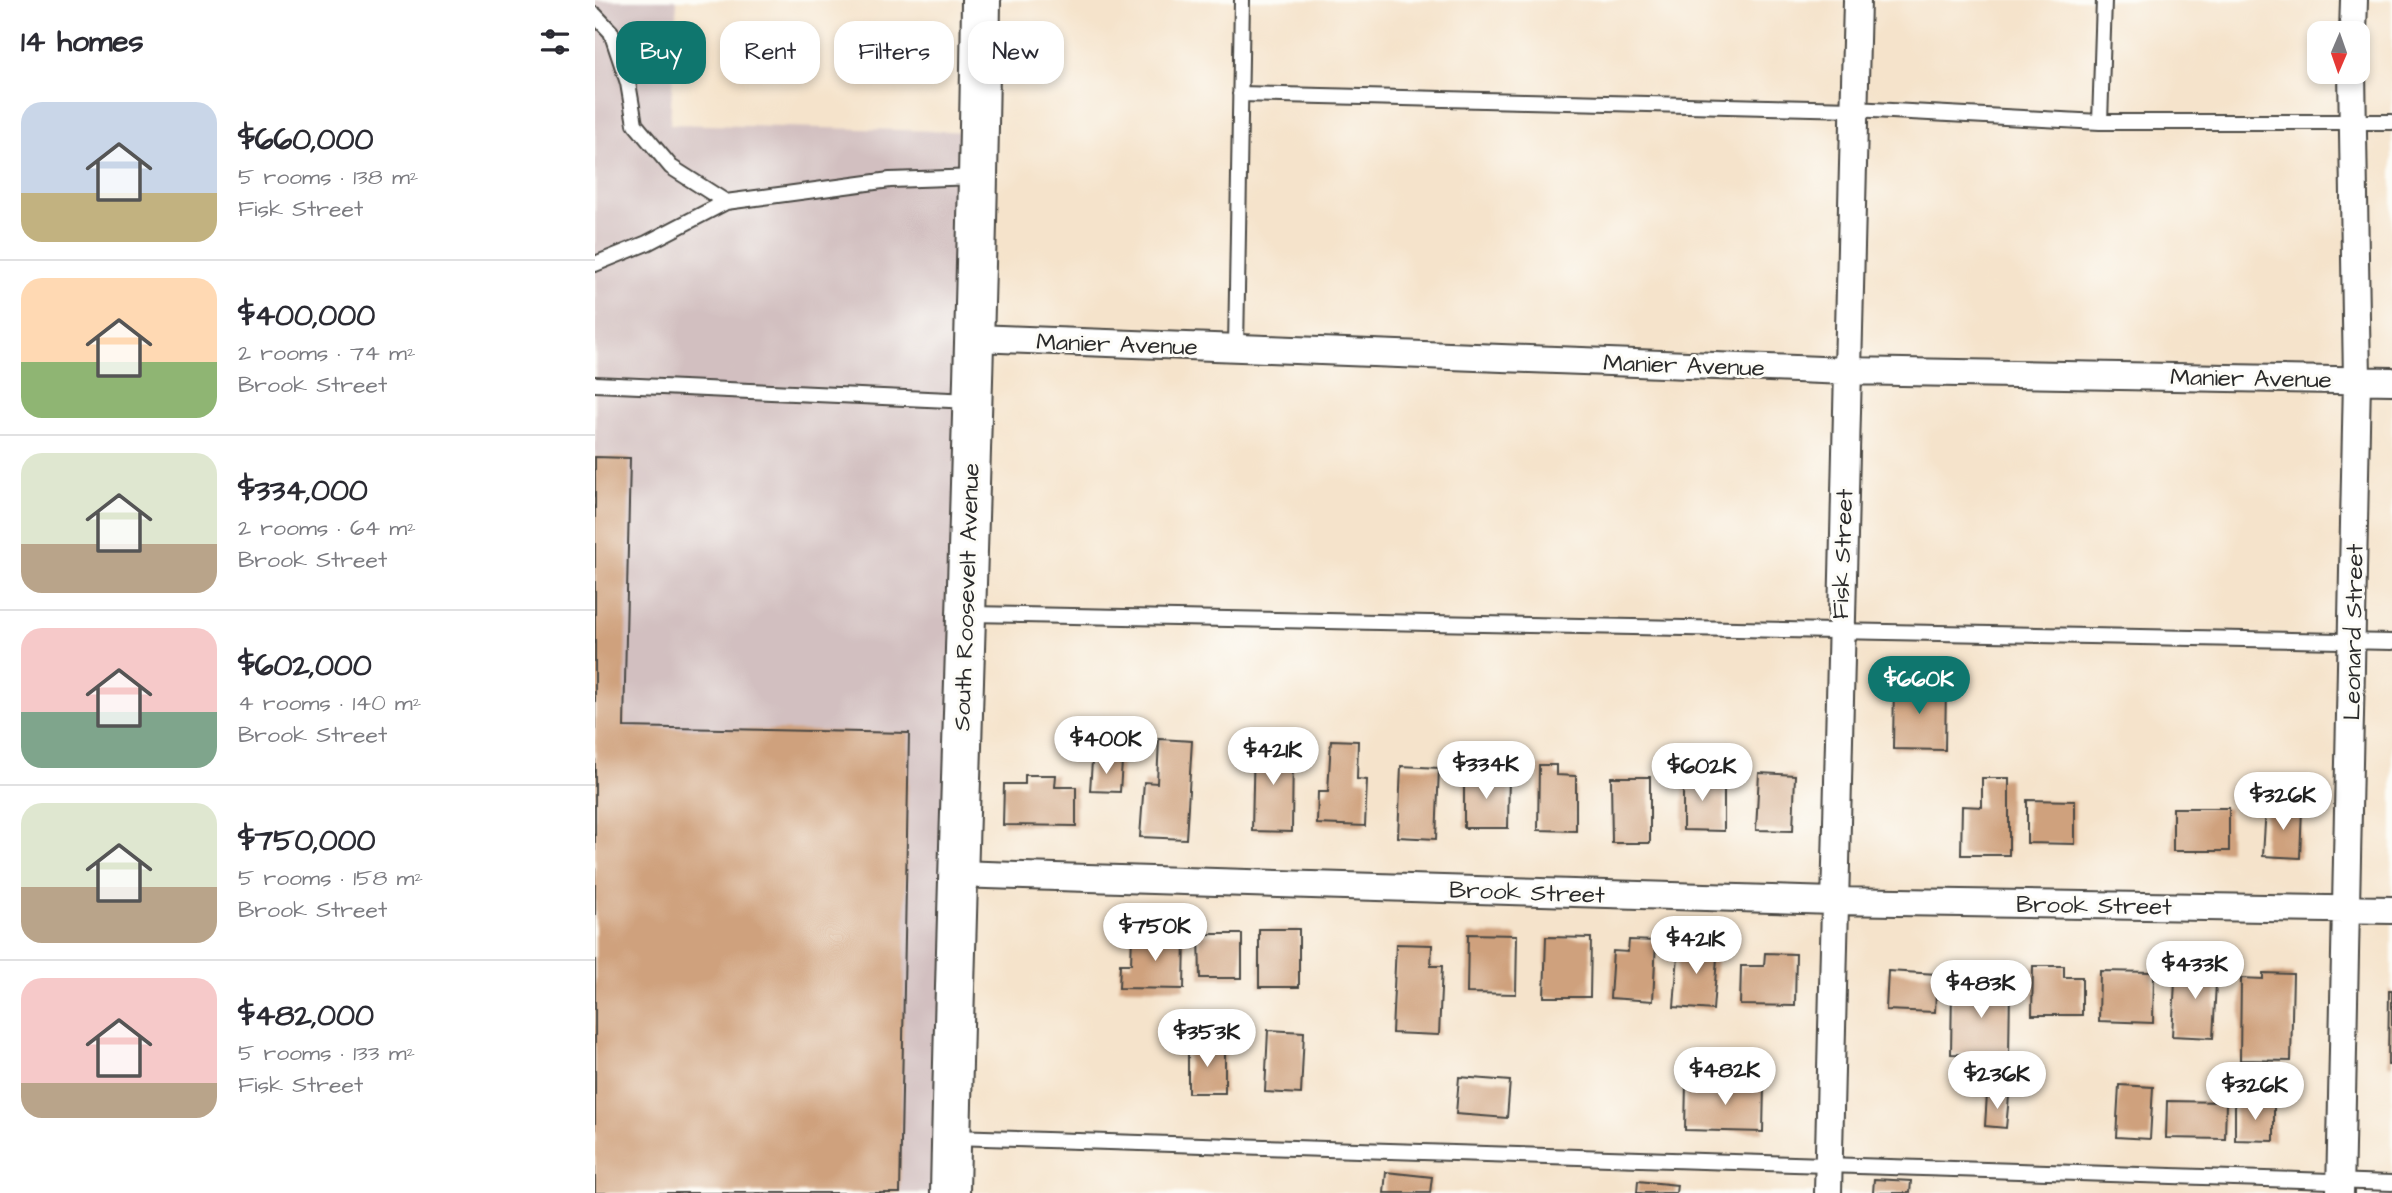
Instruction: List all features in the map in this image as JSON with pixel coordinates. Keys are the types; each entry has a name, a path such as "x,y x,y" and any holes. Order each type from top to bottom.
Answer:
{"street":[{"name":"South Roosevelt Avenue","path":"950,1193 956,874 976,338 981,0"},
{"name":"Fisk Street","path":"1828,1193 1857,0"},
{"path":"2353,21 2354,0"},
{"name":"Leonard Street","path":"2340,1187 2348,909 2357,380 2352,84"},
{"name":"Manier Avenue","path":"976,338 1847,371 2392,381"},
{"name":"Brook Street","path":"956,874 1833,901 2392,910"}],"lane":[{"path":"1236,348 1242,0"},
{"path":"2100,122 2104,0"},
{"path":"595,15 611,32 628,83 635,124 671,167 726,202"},
{"path":"1240,94 1854,109 2100,122 2392,122"},
{"path":"595,264 647,243 726,202 891,180 978,177"},
{"path":"595,384 974,401"},
{"path":"966,614 2392,642"},
{"path":"951,1137 1828,1164 2340,1187 2392,1183"}],"shaded area":[{"path":"595,0 677,0 676,21 616,21 616,84 672,84 670,124 979,132 950,1193 595,1193"}],"building":[{"path":"595,457 630,458 624,727 909,733 900,1193 595,1193"},
{"path":"1894,682 1946,683 1945,750 1893,749"},
{"path":"1159,739 1192,741 1186,839 1140,837 1144,782 1157,783"},
{"path":"1331,740 1358,741 1357,779 1367,780 1365,826 1317,824 1318,792 1328,792"},
{"path":"1254,742 1293,743 1292,832 1252,831"},
{"path":"1092,761 1122,762 1120,792 1090,791"},
{"path":"1539,765 1556,765 1556,775 1576,776 1576,831 1538,830"},
{"path":"1401,766 1439,768 1436,839 1398,837"},
{"path":"1683,770 1708,770 1708,785 1724,785 1724,831 1683,830"},
{"path":"1759,773 1795,775 1793,831 1756,830"},
{"path":"1464,774 1509,775 1508,828 1464,828"},
{"path":"1025,775 1056,775 1055,787 1076,787 1076,826 1003,825 1004,784 1025,784"},
{"path":"1611,777 1650,777 1650,843 1612,843"},
{"path":"1982,778 2009,778 2009,855 1961,855 1962,806 1982,807"},
{"path":"2027,800 2075,801 2075,844 2027,843"},
{"path":"2266,806 2302,808 2300,858 2263,856"},
{"path":"2173,808 2229,808 2229,851 2173,851"},
{"path":"1259,929 1299,929 1299,987 1259,987"},
{"path":"1199,934 1242,934 1242,978 1200,978"},
{"path":"1468,934 1517,935 1516,994 1467,993"},
{"path":"1132,935 1185,936 1184,989 1119,988 1120,964 1131,964"},
{"path":"1546,937 1591,938 1590,997 1544,997"},
{"path":"1629,940 1656,941 1653,1001 1610,998 1613,951 1628,952"},
{"path":"1679,942 1718,945 1713,1010 1674,1007"},
{"path":"1396,944 1432,945 1431,966 1442,966 1439,1035 1392,1033"},
{"path":"1765,953 1796,954 1795,1006 1740,1005 1741,966 1764,966"},
{"path":"2176,964 2217,965 2213,1038 2172,1036"},
{"path":"2033,966 2064,966 2064,977 2082,977 2082,1015 2032,1015"},
{"path":"1888,971 1937,974 1935,1012 1886,1010"},
{"path":"2100,971 2154,972 2153,1023 2099,1021"},
{"path":"2263,973 2293,974 2291,1061 2240,1060 2241,978 2263,979"},
{"path":"1952,986 2010,987 2009,1055 1951,1054"},
{"path":"2389,990 2392,990 2392,1065 2388,1065"},
{"path":"1268,1030 1304,1032 1301,1094 1265,1092"},
{"path":"1225,1044 1225,1093 1188,1093 1188,1045"},
{"path":"1459,1077 1510,1081 1507,1118 1456,1114"},
{"path":"1686,1082 1764,1084 1763,1132 1685,1130"},
{"path":"2119,1085 2153,1087 2150,1139 2116,1137"},
{"path":"1987,1094 2009,1096 2006,1128 1985,1126"},
{"path":"2167,1101 2226,1102 2225,1139 2166,1138"},
{"path":"2235,1103 2274,1104 2274,1141 2235,1140"},
{"path":"1386,1172 1432,1177 1430,1193 1384,1193"},
{"path":"1874,1179 1911,1181 1910,1193 1873,1193"},
{"path":"1638,1181 1677,1185 1676,1193 1637,1193"}]}
